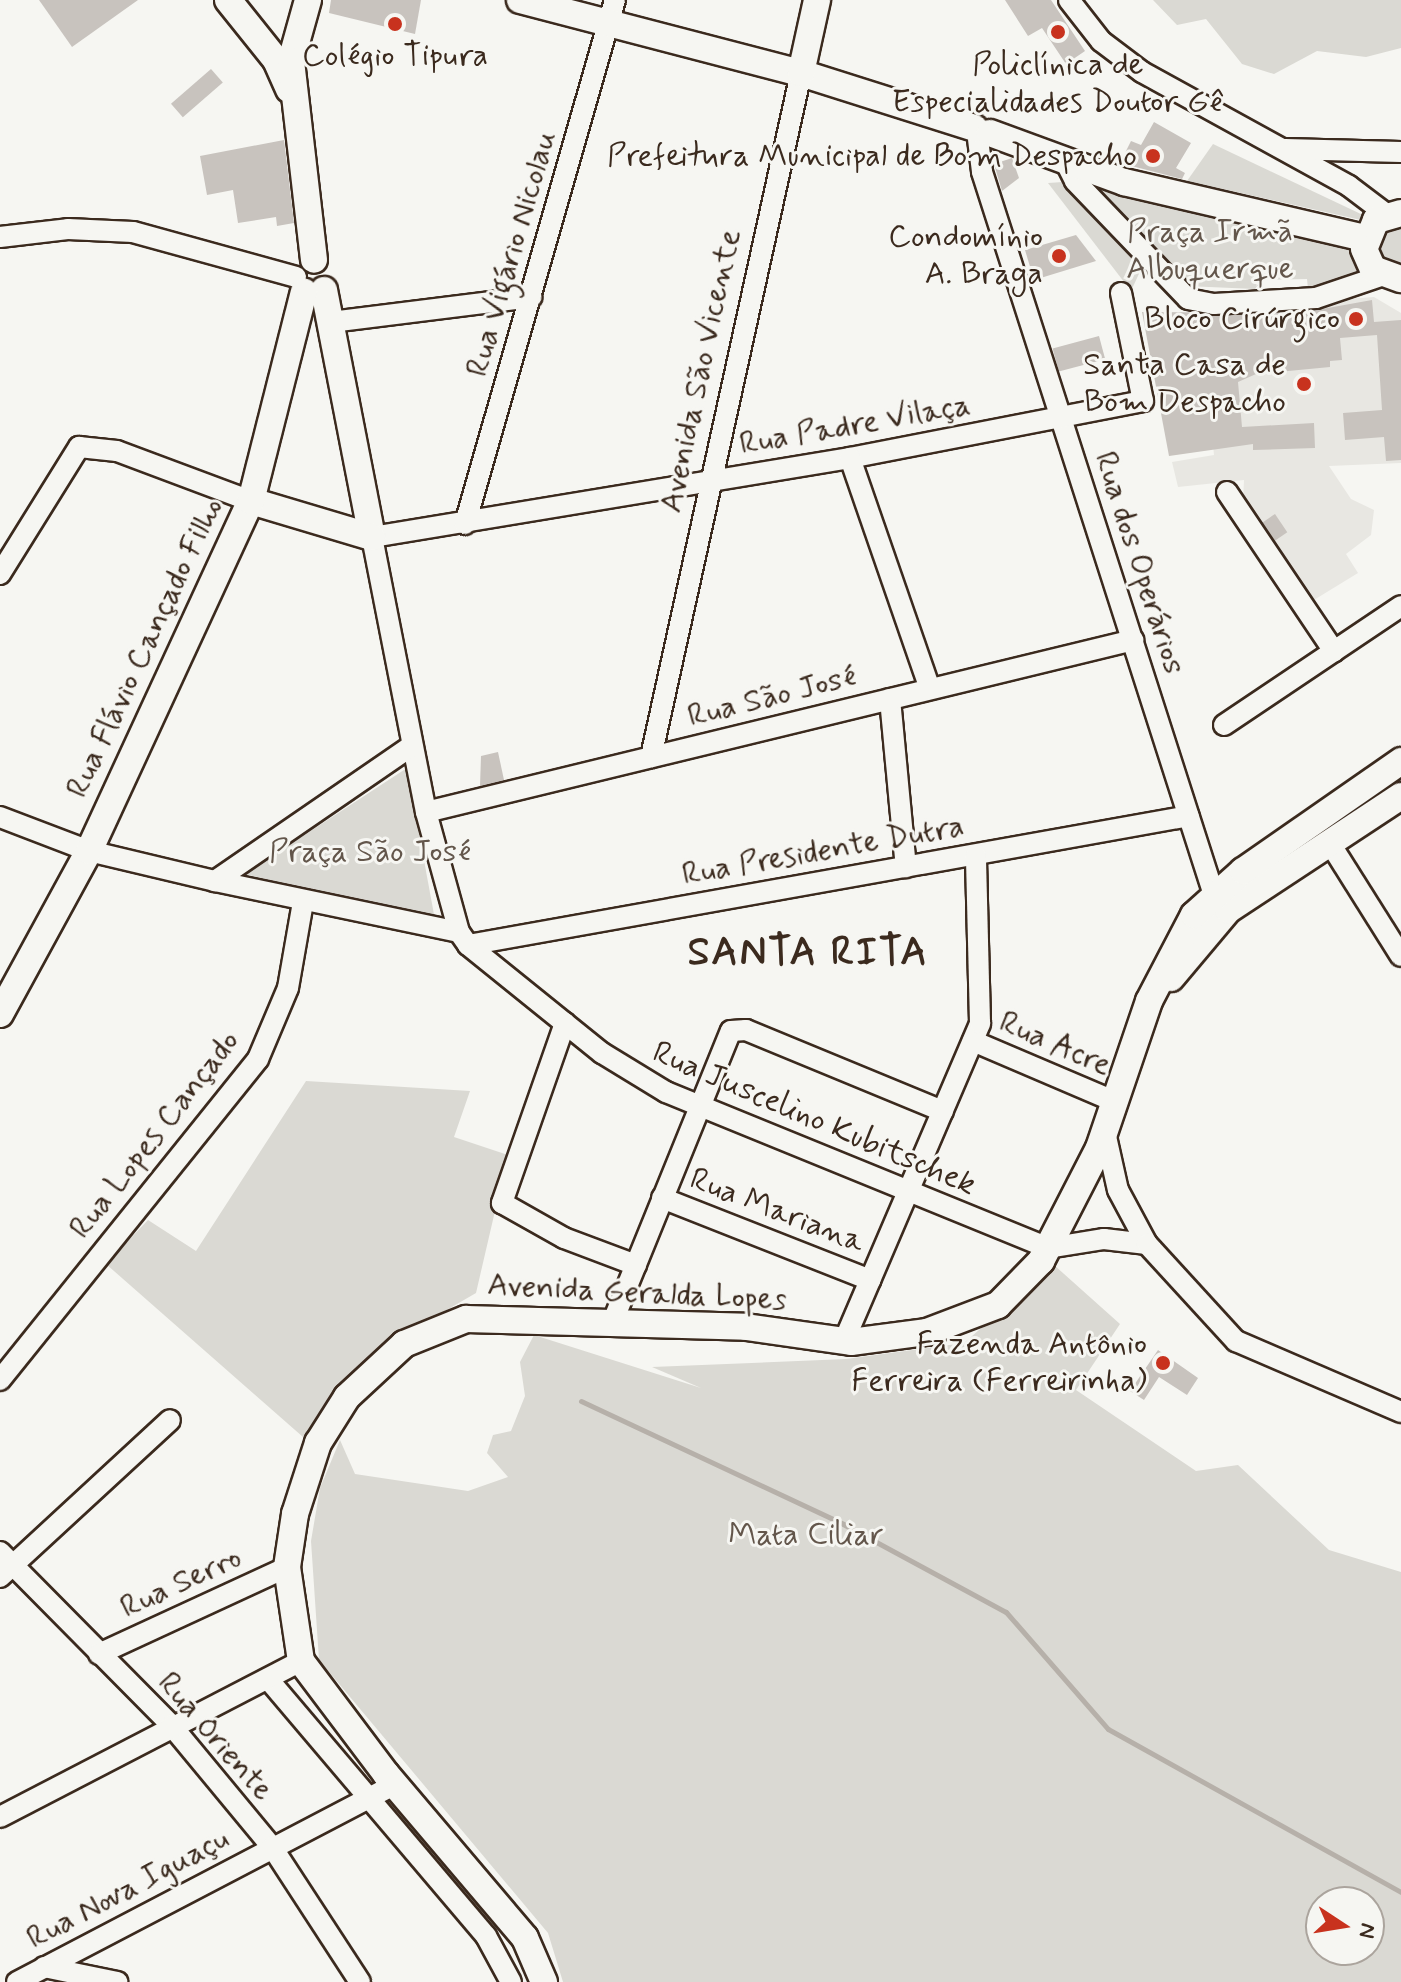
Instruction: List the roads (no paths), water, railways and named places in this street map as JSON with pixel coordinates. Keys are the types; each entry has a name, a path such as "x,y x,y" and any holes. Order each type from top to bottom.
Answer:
{"main road":[{"path":"228,0 276,60 295,106"},
{"path":"251,501 360,533 364,501 331,322 309,280 292,54 308,0"},
{"path":"520,0 611,12 1124,182 1365,238"},
{"name":"Avenida São Vicente","path":"801,73 817,0"},
{"path":"1365,238 1394,214"},
{"path":"1365,238 1366,260 1394,280"},
{"name":"Rua Flávio Cançado Filho","path":"0,1014 89,851 251,501 309,280"},
{"path":"1221,902 1401,761"},
{"path":"1221,902 1331,845 1401,796"},
{"name":"Avenida Geralda Lopes","path":"544,1982 525,1938 395,1784 301,1661 287,1567 295,1514 318,1443 347,1397 404,1344 466,1319 746,1327 844,1341 883,1340 963,1322 998,1305 1053,1238 1105,1132 1166,960 1221,902"}],"street":[{"path":"1069,0 1101,41 1142,72 1394,214"},
{"name":"Rua Vigário Nicolau","path":"465,524 611,12"},
{"name":"Avenida São Vicente","path":"651,757 801,73"},
{"name":"Rua dos Operários","path":"980,133 977,155 1189,816 1221,902"},
{"path":"1278,149 1401,152"},
{"path":"1065,161 1075,181 1188,299 1214,304 1316,298 1394,280"},
{"path":"0,237 68,229 133,232 309,280"},
{"name":"Rua Padre Vilaça","path":"360,533 465,524 850,458 1143,401 1121,293"},
{"path":"331,322 531,297"},
{"path":"0,574 60,468 79,447 117,451 251,501"},
{"path":"850,458 930,689"},
{"path":"1227,492 1334,651"},
{"path":"0,817 89,851 464,938 426,812 360,533"},
{"path":"1224,725 1401,606"},
{"name":"Rua São José","path":"426,812 1133,640"},
{"path":"890,699 906,867"},
{"path":"215,881 410,747"},
{"name":"Rua Presidente Dutra","path":"464,938 906,867 1189,816"},
{"path":"1331,845 1401,956"},
{"path":"844,1341 973,1041 981,1004 976,855"},
{"name":"Rua Lopes Cançado","path":"0,1380 258,1059 288,988 303,902"},
{"name":"Rua Juscelino Kubitschek","path":"464,938 630,1073 907,1195 1053,1238"},
{"path":"565,1023 502,1203 564,1238 636,1265"},
{"path":"613,1321 698,1105 731,1031 746,1030 943,1111"},
{"name":"Rua Acre","path":"973,1041 1114,1101"},
{"path":"1105,1132 1118,1190 1147,1244 1236,1341 1401,1412"},
{"name":"Rua Mariana","path":"662,1198 870,1280"},
{"path":"1053,1238 1147,1244"},
{"path":"4,1565 170,1420"},
{"name":"Rua Oriente","path":"4,1565 171,1725 272,1847 360,1982"},
{"name":"Rua Serro","path":"99,1654 287,1567"},
{"path":"0,1817 171,1725 301,1661"},
{"path":"268,1679 486,1936 511,1982"},
{"name":"Rua Nova Iguaçu","path":"17,1982 395,1784"},
{"path":"44,1967 117,1982"}],"waterway":[{"path":"581,1401 843,1524 1006,1612 1108,1729 1401,1892"}],"place":[{"name":"Colégio Tipura","path":"395,24"},
{"name":"Policlínica de Especialidades Doutor Gê","path":"1058,32"},
{"name":"Prefeitura Municipal de Bom Despacho","path":"1153,156"},
{"name":"Condomínio A. Braga","path":"1059,256"},
{"name":"Bloco Cirúrgico","path":"1356,319"},
{"name":"Santa Casa de Bom Despacho","path":"1304,384"},
{"name":"Fazenda Antônio Ferreira (Ferreirinha)","path":"1163,1363"}],"district":[{"name":"SANTA RITA","path":"808,953"}],"park label":[{"name":"Praça Irmã Albuquerque","path":"1210,252"},
{"name":"Praça São José","path":"370,852"},
{"name":"Mata Ciliar","path":"806,1535"}]}
